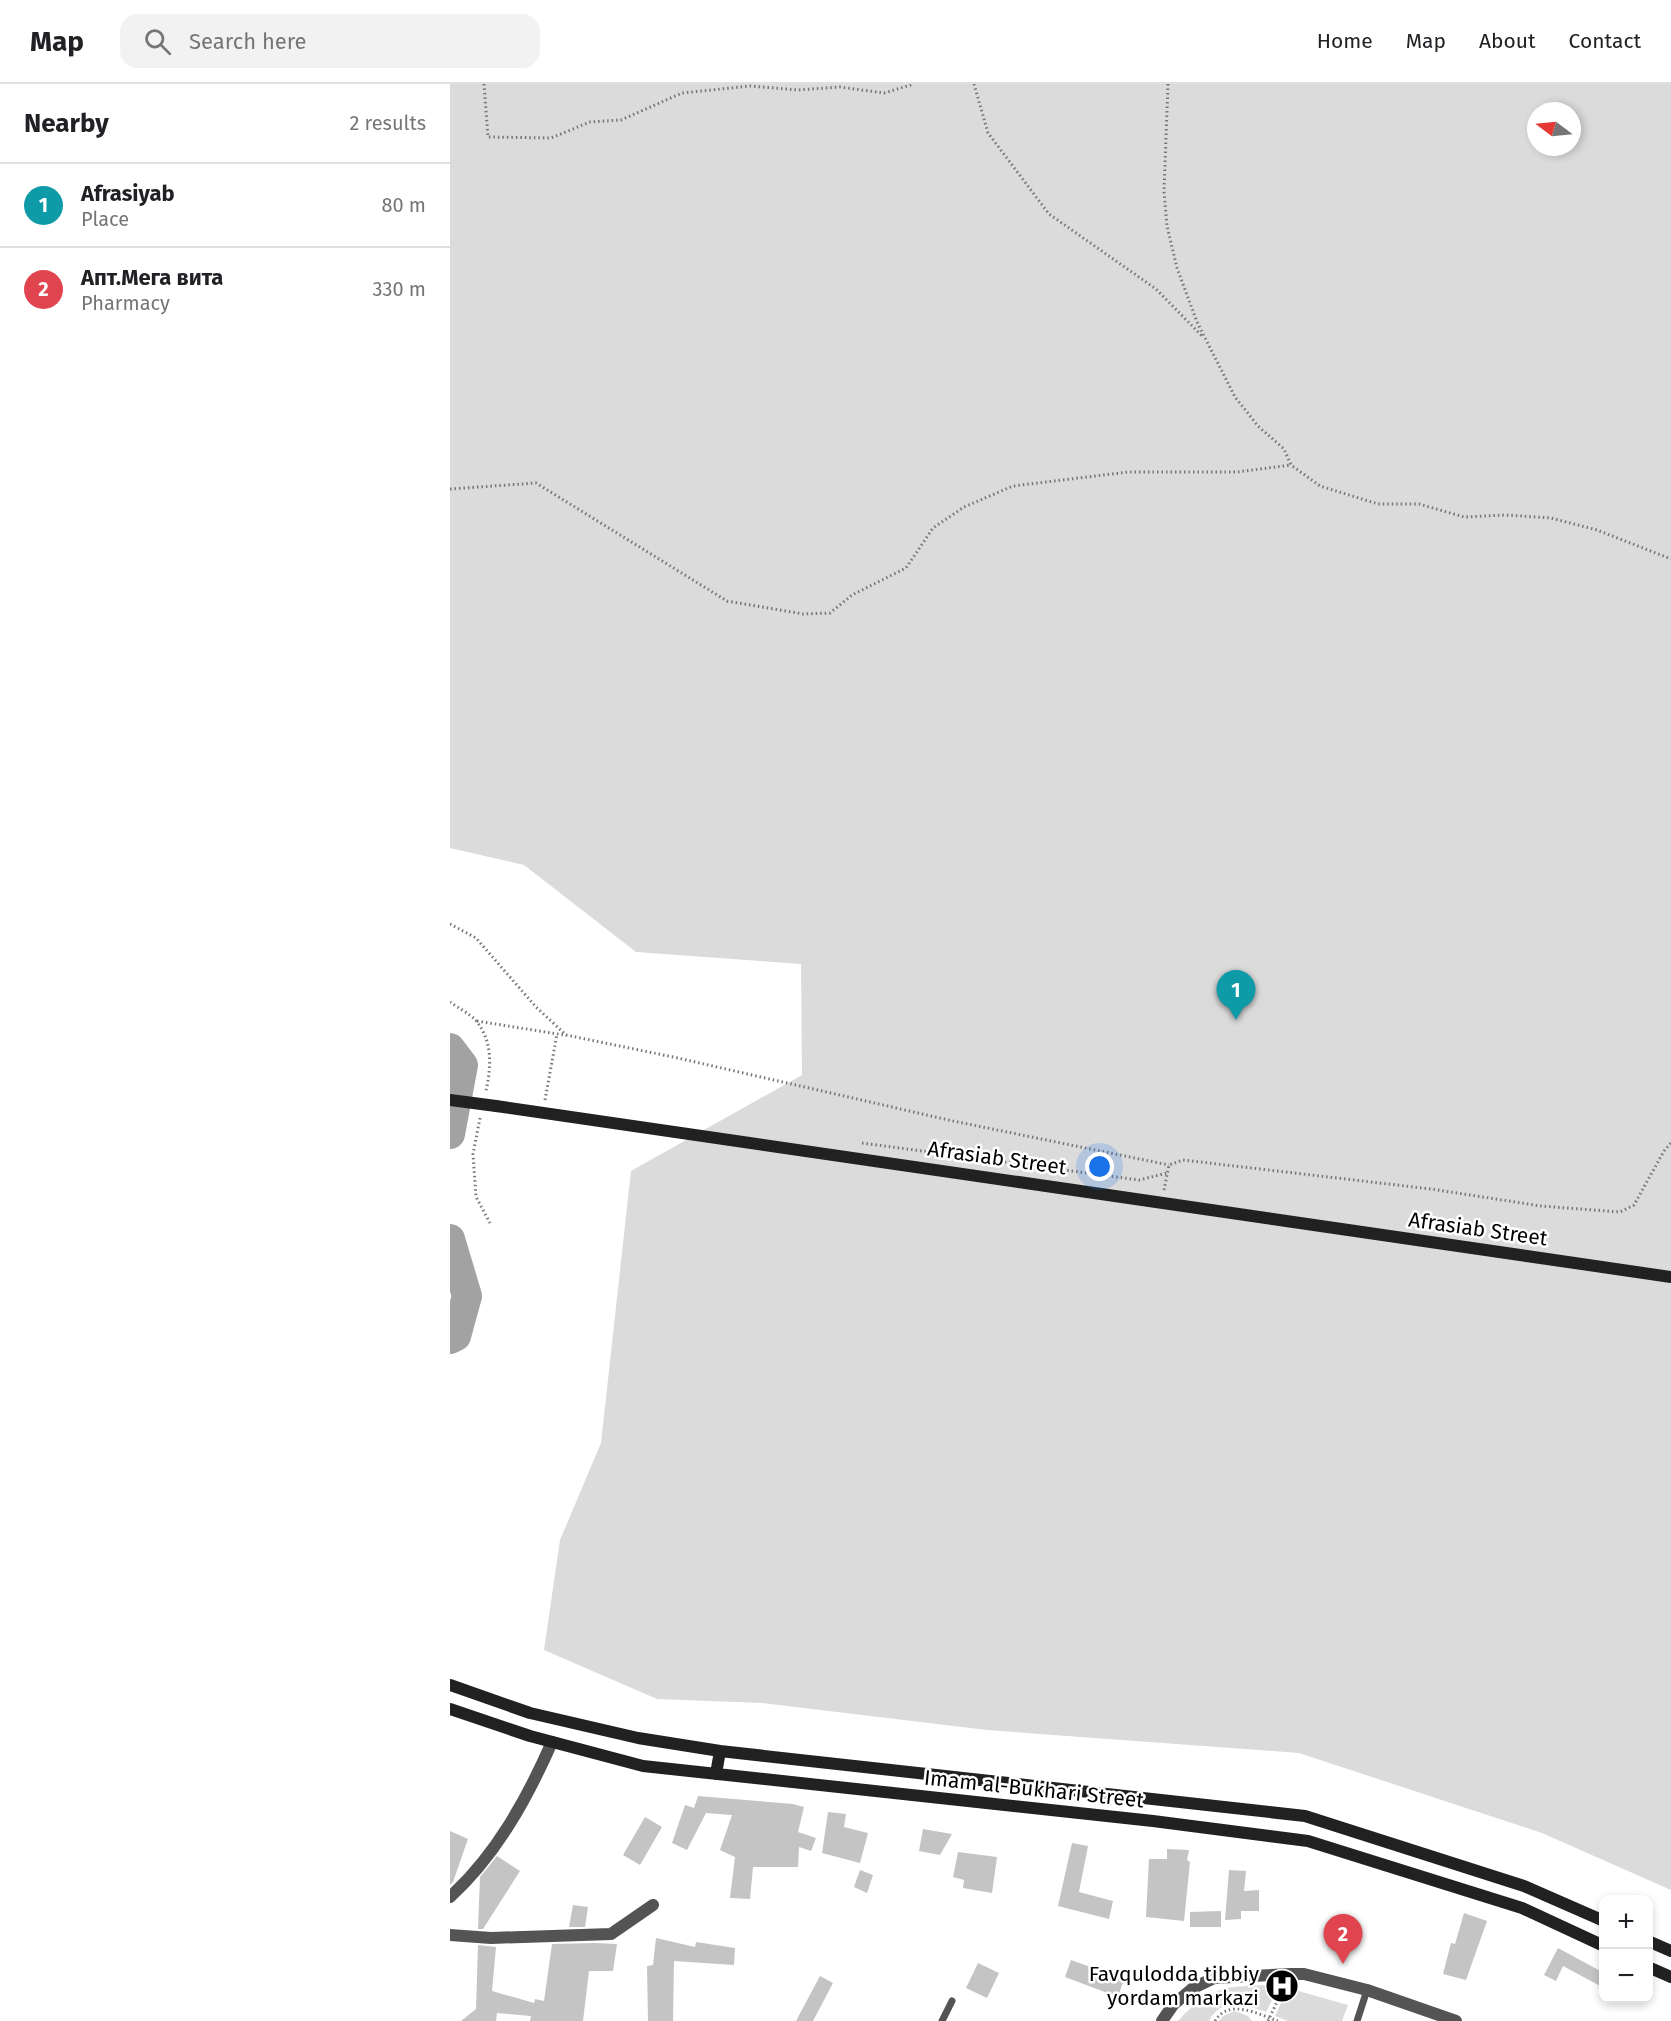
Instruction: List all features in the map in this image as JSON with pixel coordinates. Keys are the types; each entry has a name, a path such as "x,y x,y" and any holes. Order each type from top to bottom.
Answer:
{"main road":[{"name":"Afrasiab Street","path":"450,1100 1671,1277"},
{"name":"Imam al-Bukhari Street","path":"450,1685 530,1713 638,1738 720,1751 1305,1816 1524,1886 1599,1919"},
{"name":"Imam al-Bukhari Street","path":"450,1708 552,1742 643,1766 1153,1821 1308,1841 1522,1908 1599,1944"},
{"path":"716,1774 720,1751"},
{"path":"1653,1943 1671,1951"},
{"path":"1653,1969 1671,1977"}],"street":[{"path":"450,1897 470,1879 506,1831 552,1742"},
{"path":"450,1935 491,1938 611,1934 653,1905"},
{"path":"1162,2021 1173,2005 1193,1988 1214,1978 1304,1974 1367,1990 1456,2021"}],"lane":[{"path":"1357,2021 1367,1990"},
{"path":"942,2021 952,2001"}],"path":[{"path":"484,84 488,137 551,138 590,123 621,120 682,93 750,86 798,90 840,87 884,93 914,84"},
{"path":"974,84 988,133 1049,214 1156,289 1205,339"},
{"path":"1168,84 1164,182 1167,226 1177,268 1205,339 1235,397 1258,426 1284,449 1291,465 1320,486 1378,504 1419,504 1464,517 1506,515 1551,518 1597,530 1671,559"},
{"path":"450,489 536,483 727,601 803,614 830,613 852,595 906,568 933,528 964,507 1013,486 1128,472 1237,472 1291,465"},
{"path":"450,924 476,938 536,1007 566,1035"},
{"path":"477,1022 566,1035 953,1121 1169,1165 1183,1160 1431,1189 1541,1206 1620,1212 1634,1205 1664,1151 1671,1143"},
{"path":"544,1105 557,1034"},
{"path":"1162,1202 1169,1165"},
{"path":"1268,2021 1291,1974"},
{"path":"1215,2021 1219,2015 1230,2009 1252,2011 1278,2021"}],"shaded area":[{"path":"450,84 1671,84 1671,1890 1542,1833 1299,1753 987,1730 762,1703 657,1699 544,1650 560,1540 601,1443 631,1171 802,1075 801,964 636,952 524,865 450,848"},
{"path":"1242,1986 1279,1986 1266,2012 1234,2005 1220,2008 1209,2021 1178,2021 1189,2009 1210,1994 1220,1990"},
{"path":"1288,1988 1348,2005 1342,2021 1288,2021 1275,2016"},
{"path":"1235,2011 1248,2016 1252,2021 1219,2021 1223,2016"}],"building":[{"path":"698,1796 793,1804 804,1807 798,1832 816,1838 811,1851 799,1847 798,1867 753,1867 750,1899 730,1898 735,1857 720,1850 732,1815 706,1813 687,1850 672,1843 685,1805 694,1808"},
{"path":"828,1812 846,1814 844,1827 868,1833 860,1863 822,1853"},
{"path":"645,1817 662,1827 640,1865 623,1855"},
{"path":"923,1829 952,1834 940,1855 919,1851"},
{"path":"450,1831 468,1839 450,1885"},
{"path":"1072,1843 1088,1846 1079,1892 1113,1901 1109,1919 1058,1906"},
{"path":"1167,1849 1189,1850 1187,1860 1190,1862 1184,1921 1146,1917 1149,1859 1167,1859"},
{"path":"958,1852 997,1857 992,1893 963,1888 964,1880 953,1877"},
{"path":"497,1856 520,1871 483,1929 478,1929 480,1877"},
{"path":"860,1870 873,1875 867,1893 854,1887"},
{"path":"1229,1870 1246,1871 1244,1891 1259,1890 1259,1911 1241,1911 1241,1919 1225,1920"},
{"path":"573,1905 588,1907 585,1927 569,1927"},
{"path":"1221,1911 1221,1927 1190,1927 1190,1912"},
{"path":"1464,1913 1487,1921 1466,1980 1443,1974 1451,1943 1455,1944"},
{"path":"656,1938 695,1947 696,1942 735,1948 734,1965 674,1961 673,2021 648,2021 647,1966 653,1965"},
{"path":"552,1944 617,1944 613,1971 589,1971 583,2021 530,2021 531,2016 497,2013 496,2021 461,2021 476,2009 478,1945 496,1947 492,1991 534,2003 535,1999 544,2001"},
{"path":"1558,1948 1599,1970 1599,1985 1563,1966 1556,1981 1544,1975"},
{"path":"1071,1960 1124,1979 1118,1997 1065,1977"},
{"path":"978,1963 999,1973 987,1998 966,1988"},
{"path":"820,1976 833,1983 813,2021 796,2021"}],"waterway":[{"path":"450,1048 463,1065 450,1134"},
{"path":"450,1239 467,1296 456,1336 450,1339"}],"place":[{"name":"Afrasiyab","path":"1236,1020"},
{"name":"Апт.Мега вита","path":"1343,1964"},
{"name":"Favqulodda tibbiy yordam markazi","path":"1282,1986"}]}
